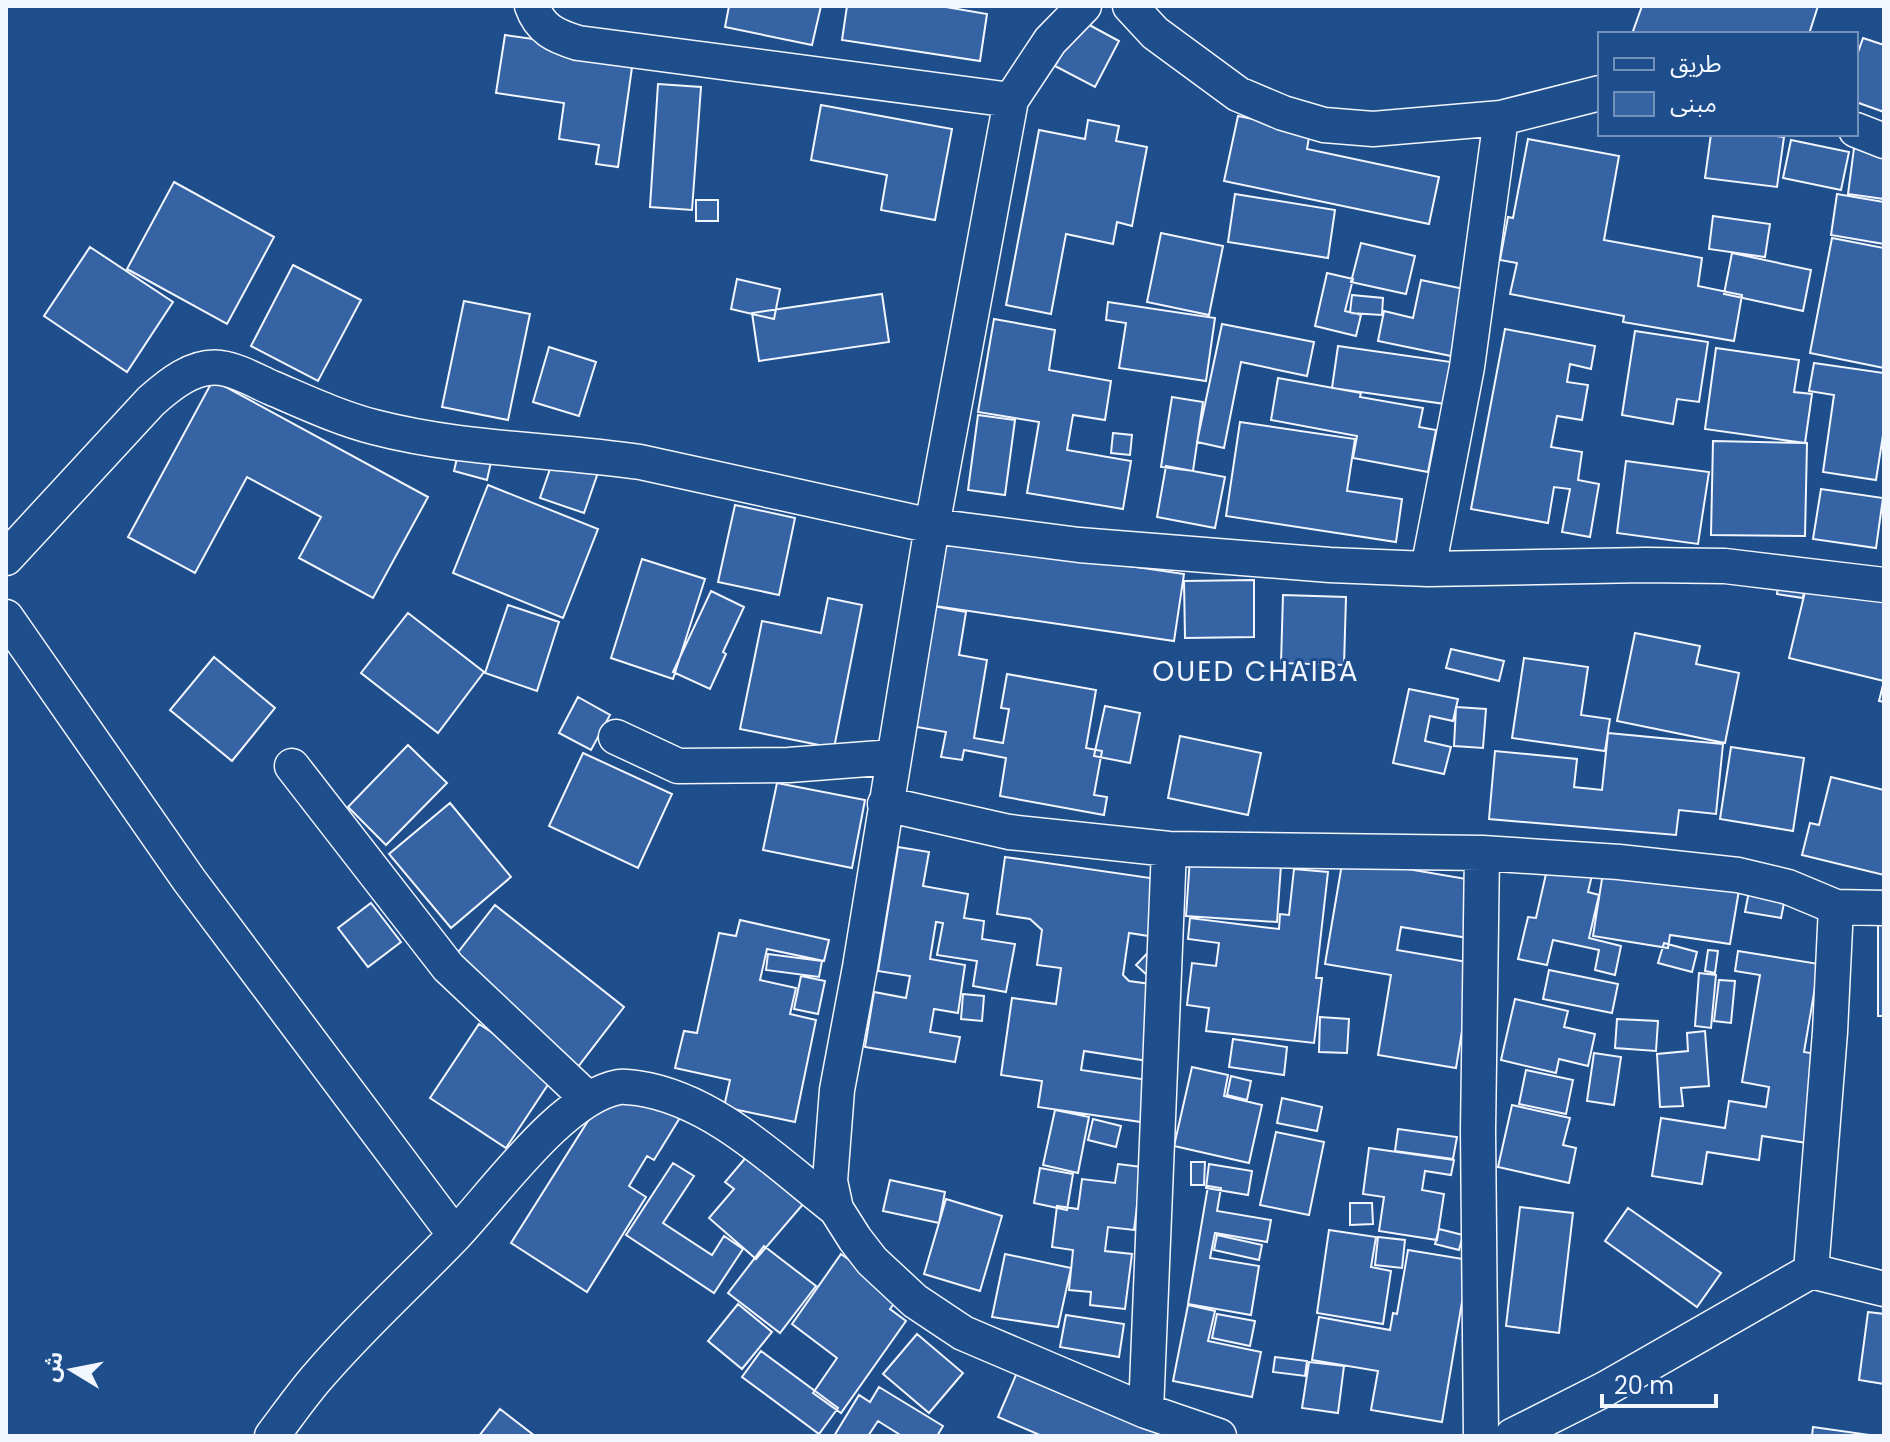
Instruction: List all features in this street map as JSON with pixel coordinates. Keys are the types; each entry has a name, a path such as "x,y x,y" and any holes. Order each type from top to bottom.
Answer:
{"street":[{"path":"532,6 538,22 548,31 578,43 1011,100"},
{"path":"836,1209 830,1181 837,1090 932,526 1011,100 1050,41 1084,6"},
{"path":"1130,6 1155,33 1238,94 1283,113 1324,125 1373,129 1501,118 1598,94"},
{"path":"1428,569 1467,367 1501,118"},
{"path":"1858,131 1884,141"},
{"path":"6,558 151,401 174,381 198,371 220,367 331,414 420,438 469,446 595,455 640,462 932,526 1094,546 1330,565 1428,569 1725,566 1884,585"},
{"path":"6,617 189,880 455,1235"},
{"path":"616,737 678,766 789,765 893,757"},
{"path":"292,766 448,967 588,1099"},
{"path":"885,804 1009,832 1169,849 1482,853 1619,862 1738,875 1788,887 1836,907 1884,908"},
{"path":"1146,1411 1169,849"},
{"path":"1481,1436 1478,1131 1482,853"},
{"path":"1811,1271 1830,1032 1836,907"},
{"path":"272,1436 319,1375 455,1235 516,1166 588,1099 621,1086 659,1091 693,1106 740,1134 836,1209 872,1261 915,1301 963,1333 1146,1411 1219,1436"},
{"path":"1512,1436 1605,1389 1811,1271 1884,1289"}],"building":[{"path":"729,6 821,6 812,45 725,27"},
{"path":"847,6 940,6 987,14 980,61 842,40"},
{"path":"1642,6 1818,6 1810,32 1633,32"},
{"path":"1080,20 1119,41 1095,87 1055,66"},
{"path":"505,35 634,53 618,167 596,164 599,145 559,139 564,103 496,93"},
{"path":"1863,38 1884,45 1884,112 1858,103 1858,52"},
{"path":"658,84 701,87 692,210 650,207"},
{"path":"821,105 952,129 935,220 881,210 887,175 811,160"},
{"path":"1238,116 1310,131 1307,149 1439,177 1429,224 1224,181"},
{"path":"1088,120 1119,126 1116,141 1147,147 1132,226 1117,222 1113,244 1066,234 1051,314 1006,305 1039,130 1085,139"},
{"path":"1711,136 1784,137 1777,187 1705,178"},
{"path":"1528,139 1619,156 1604,240 1702,258 1698,286 1742,295 1734,341 1623,322 1624,316 1510,294 1517,263 1500,260 1508,217 1513,218"},
{"path":"1791,140 1849,152 1841,190 1783,178"},
{"path":"1854,148 1884,152 1884,199 1848,194"},
{"path":"174,182 274,237 227,324 127,269"},
{"path":"1235,194 1335,210 1328,258 1228,242"},
{"path":"1837,194 1884,202 1884,244 1831,235"},
{"path":"696,200 718,200 718,221 696,221"},
{"path":"1713,216 1770,224 1765,257 1709,249"},
{"path":"1161,233 1223,246 1209,315 1147,302"},
{"path":"1832,238 1884,248 1884,368 1810,353"},
{"path":"1361,243 1415,256 1406,294 1351,282"},
{"path":"90,247 173,302 127,372 44,316"},
{"path":"1732,253 1811,270 1803,311 1724,294"},
{"path":"293,265 361,300 318,381 251,346"},
{"path":"1327,273 1353,279 1345,311 1361,315 1356,336 1315,326"},
{"path":"737,279 780,289 774,319 731,309"},
{"path":"1421,280 1464,289 1451,356 1378,341 1384,311 1413,318"},
{"path":"882,294 889,342 759,361 752,313"},
{"path":"1352,295 1383,298 1382,315 1350,313"},
{"path":"464,301 530,314 508,420 442,407"},
{"path":"1108,302 1215,318 1206,381 1119,368 1126,323 1106,320"},
{"path":"994,319 1055,330 1049,370 1111,381 1105,420 1073,415 1067,450 1131,461 1123,509 1027,493 1039,422 978,412"},
{"path":"1222,324 1314,342 1307,376 1241,362 1224,448 1197,442"},
{"path":"1505,329 1595,346 1591,369 1570,364 1567,382 1588,385 1582,420 1557,416 1551,447 1582,452 1578,480 1599,484 1590,537 1562,532 1570,489 1554,487 1548,523 1471,509"},
{"path":"1635,331 1708,342 1699,402 1677,399 1673,424 1622,415"},
{"path":"1338,346 1458,363 1452,405 1332,388"},
{"path":"549,347 596,362 579,416 533,402"},
{"path":"1716,348 1799,360 1794,392 1812,394 1805,443 1705,429"},
{"path":"1814,363 1884,373 1884,429 1876,480 1823,472 1834,395 1809,391"},
{"path":"1278,378 1423,408 1419,427 1436,430 1428,472 1353,458 1357,436 1271,420"},
{"path":"213,380 428,497 373,598 299,558 321,517 247,477 195,573 128,537"},
{"path":"1172,397 1203,402 1193,471 1161,467"},
{"path":"978,415 1015,420 1005,495 968,490"},
{"path":"1240,422 1355,439 1347,491 1402,499 1396,542 1226,516"},
{"path":"1113,433 1132,435 1130,455 1111,453"},
{"path":"1713,441 1807,443 1805,536 1711,535"},
{"path":"559,443 603,458 584,513 540,498"},
{"path":"460,445 493,453 487,480 454,471"},
{"path":"1626,461 1709,472 1698,544 1617,533"},
{"path":"1166,466 1225,477 1215,528 1157,517"},
{"path":"488,485 598,529 563,618 453,573"},
{"path":"1821,489 1883,498 1876,548 1813,539"},
{"path":"735,505 795,518 779,595 718,582"},
{"path":"945,539 1184,574 1174,641 935,606"},
{"path":"642,559 705,579 673,679 611,658"},
{"path":"1780,568 1806,572 1803,598 1777,594"},
{"path":"1810,571 1884,589 1884,681 1789,658"},
{"path":"1254,580 1254,637 1185,638 1184,581"},
{"path":"711,591 744,607 710,689 673,672"},
{"path":"1283,595 1346,597 1344,665 1281,663"},
{"path":"828,598 862,605 834,748 740,729 762,621 821,633"},
{"path":"508,605 559,622 537,691 485,673"},
{"path":"933,606 966,612 959,655 987,660 974,738 1003,743 1009,709 1001,708 1007,674 1096,690 1086,748 1102,751 1094,795 1107,797 1104,815 1000,796 1006,758 964,750 962,760 941,757 946,732 911,726"},
{"path":"408,613 484,672 438,733 361,673"},
{"path":"1635,633 1700,646 1696,664 1739,673 1725,743 1617,721"},
{"path":"1451,649 1504,661 1499,681 1446,668"},
{"path":"214,657 275,708 232,761 170,710"},
{"path":"1524,658 1588,667 1581,715 1610,719 1605,751 1512,738"},
{"path":"1884,681 1884,702 1879,701"},
{"path":"1409,689 1458,699 1453,721 1430,716 1425,741 1451,747 1444,774 1393,763"},
{"path":"578,697 610,715 591,750 559,733"},
{"path":"1105,706 1140,713 1130,763 1094,756"},
{"path":"1456,707 1486,709 1483,748 1454,746"},
{"path":"1608,733 1723,744 1716,814 1679,810 1676,835 1489,819 1495,751 1577,759 1574,787 1602,790"},
{"path":"1180,736 1261,753 1248,815 1168,798"},
{"path":"408,745 447,783 386,845 348,807"},
{"path":"1731,747 1804,758 1793,831 1720,819"},
{"path":"583,753 672,794 638,868 549,826"},
{"path":"1831,777 1884,790 1884,875 1802,855 1810,823 1819,825"},
{"path":"777,783 865,800 852,868 763,850"},
{"path":"450,803 511,877 451,928 389,854"},
{"path":"898,847 929,852 923,886 968,894 964,918 984,921 982,939 1015,944 1006,992 973,986 977,961 937,955 943,923 936,922 930,959 965,965 958,1013 934,1009 930,1032 960,1037 955,1062 865,1047 874,992 906,998 910,976 878,971"},
{"path":"1005,857 1164,880 1160,909 1153,916 1180,941 1129,933 1123,975 1129,981 1158,985 1136,965 1159,941 1170,942 1159,1020 1154,1019 1148,1061 1084,1051 1081,1070 1148,1080 1141,1122 1038,1107 1042,1081 1001,1075 1012,998 1056,1004 1061,968 1037,965 1042,930 1030,919 997,914"},
{"path":"1190,858 1281,865 1277,922 1186,916"},
{"path":"1343,858 1484,882 1474,939 1401,927 1397,950 1473,963 1456,1068 1378,1055 1391,975 1325,964"},
{"path":"1548,865 1592,875 1588,892 1599,895 1589,938 1621,946 1615,975 1595,970 1599,950 1553,940 1547,965 1518,959 1528,917 1536,918"},
{"path":"1604,866 1740,884 1730,944 1670,935 1668,948 1593,936"},
{"path":"1294,869 1328,872 1316,978 1322,978 1314,1043 1206,1031 1209,1008 1187,1005 1192,963 1216,966 1219,943 1188,939 1190,918 1279,929 1280,914 1289,915"},
{"path":"1750,886 1786,893 1781,918 1745,912"},
{"path":"371,903 401,942 368,967 338,928"},
{"path":"495,905 624,1007 577,1068 448,965"},
{"path":"1878,919 1884,919 1884,1016 1878,1016"},
{"path":"740,920 829,940 824,961 767,949 760,980 796,988 790,1014 816,1020 795,1122 724,1107 730,1080 675,1068 684,1031 697,1033 719,933 736,936"},
{"path":"1664,943 1697,952 1692,972 1658,963"},
{"path":"1708,950 1718,951 1715,973 1705,971"},
{"path":"1738,951 1819,964 1804,1052 1822,1055 1807,1143 1762,1136 1759,1160 1707,1152 1702,1184 1652,1176 1661,1118 1725,1128 1729,1101 1766,1107 1769,1087 1742,1082 1760,975 1735,971"},
{"path":"768,954 822,961 819,977 766,970"},
{"path":"1549,970 1618,984 1612,1013 1543,999"},
{"path":"1699,973 1716,975 1711,1028 1695,1026"},
{"path":"801,976 825,981 818,1014 794,1009"},
{"path":"1719,980 1735,981 1731,1023 1714,1021"},
{"path":"963,994 984,996 982,1021 961,1019"},
{"path":"1515,999 1568,1011 1564,1027 1595,1034 1588,1066 1559,1059 1556,1073 1501,1060"},
{"path":"1320,1017 1349,1019 1347,1053 1319,1052"},
{"path":"1617,1019 1658,1021 1656,1051 1615,1048"},
{"path":"479,1024 555,1074 506,1148 430,1098"},
{"path":"1705,1031 1709,1086 1681,1088 1683,1106 1660,1107 1657,1054 1688,1051 1687,1033"},
{"path":"1233,1039 1287,1047 1284,1075 1229,1067"},
{"path":"1594,1053 1621,1057 1614,1105 1587,1101"},
{"path":"1192,1067 1228,1075 1224,1096 1262,1105 1249,1163 1174,1146"},
{"path":"1526,1070 1573,1080 1566,1114 1519,1104"},
{"path":"617,1075 681,1116 654,1160 647,1156 629,1186 646,1197 587,1292 511,1243"},
{"path":"1231,1076 1251,1081 1247,1100 1227,1095"},
{"path":"1282,1098 1322,1107 1317,1131 1277,1123"},
{"path":"1512,1105 1570,1118 1563,1145 1576,1148 1569,1183 1498,1167"},
{"path":"1055,1110 1089,1117 1078,1173 1043,1165"},
{"path":"1093,1119 1121,1126 1116,1147 1088,1140"},
{"path":"1398,1129 1457,1137 1453,1159 1395,1151"},
{"path":"1276,1132 1324,1142 1309,1215 1260,1205"},
{"path":"754,1148 810,1196 756,1259 709,1218 734,1189 725,1182"},
{"path":"1369,1148 1454,1160 1451,1175 1425,1171 1422,1190 1444,1194 1437,1240 1379,1231 1384,1197 1363,1194"},
{"path":"1191,1162 1205,1162 1204,1185 1191,1185"},
{"path":"673,1163 694,1176 663,1223 712,1255 724,1236 743,1249 714,1293 626,1235"},
{"path":"1118,1164 1142,1167 1134,1230 1108,1227 1105,1251 1132,1254 1125,1309 1090,1305 1091,1292 1069,1290 1073,1250 1052,1247 1057,1206 1078,1209 1082,1179 1115,1183"},
{"path":"1209,1164 1252,1171 1248,1195 1206,1188"},
{"path":"1040,1168 1073,1174 1067,1210 1034,1203"},
{"path":"890,1180 945,1192 939,1223 883,1211"},
{"path":"1208,1186 1221,1188 1217,1211 1271,1220 1267,1242 1215,1233 1210,1258 1259,1266 1251,1315 1188,1304"},
{"path":"946,1199 1002,1216 980,1291 924,1274"},
{"path":"1350,1203 1372,1203 1373,1224 1350,1225"},
{"path":"1520,1207 1573,1213 1559,1333 1506,1326"},
{"path":"1628,1208 1721,1273 1697,1307 1605,1241"},
{"path":"1439,1229 1463,1235 1459,1250 1435,1244"},
{"path":"1329,1230 1376,1237 1371,1267 1391,1271 1383,1324 1317,1313"},
{"path":"1217,1235 1262,1245 1259,1260 1214,1250"},
{"path":"1378,1237 1405,1240 1402,1268 1375,1265"},
{"path":"764,1246 816,1286 780,1333 728,1293"},
{"path":"1408,1250 1469,1260 1442,1422 1371,1410 1378,1371 1312,1360 1319,1317 1390,1330 1393,1313 1397,1314"},
{"path":"841,1254 900,1296 890,1309 906,1321 841,1413 813,1393 837,1358 792,1324"},
{"path":"1005,1254 1071,1268 1058,1327 992,1317"},
{"path":"738,1304 772,1332 742,1369 708,1341"},
{"path":"1188,1305 1215,1311 1208,1341 1261,1352 1252,1397 1173,1381"},
{"path":"1868,1312 1884,1314 1884,1384 1859,1380"},
{"path":"1217,1314 1255,1321 1250,1346 1212,1338"},
{"path":"1066,1315 1124,1324 1119,1357 1060,1347"},
{"path":"917,1334 963,1373 929,1413 883,1374"},
{"path":"761,1351 838,1408 819,1434 742,1377"},
{"path":"1275,1357 1307,1361 1305,1376 1273,1372"},
{"path":"1022,1361 1164,1422 1158,1436 1042,1436 998,1417"},
{"path":"1309,1362 1344,1366 1338,1413 1302,1408"},
{"path":"879,1387 943,1426 937,1436 902,1436 878,1421 868,1436 834,1436 859,1395 870,1402"},
{"path":"500,1409 535,1436 479,1436"},
{"path":"1813,1427 1870,1435 1870,1436 1812,1436"}],"district":[{"name":"OUED CHAIBA","path":"1256,671"}]}
